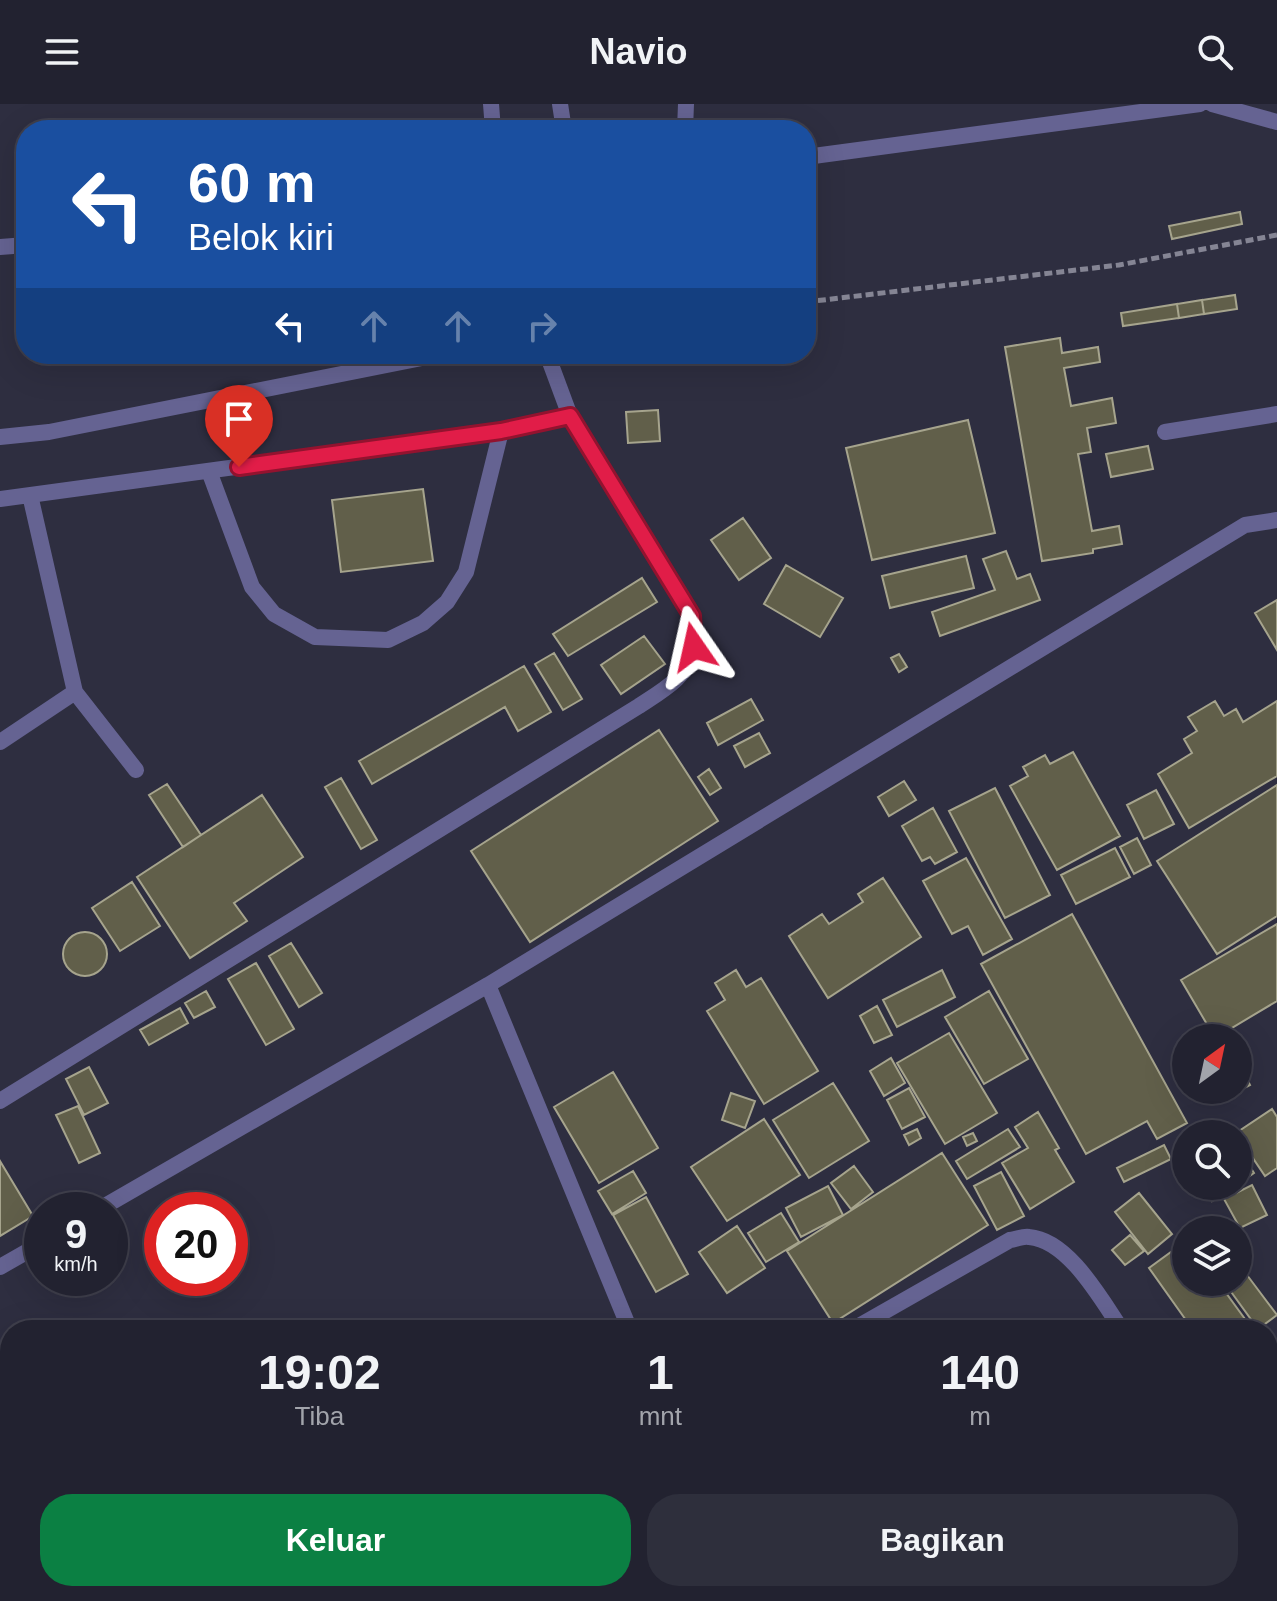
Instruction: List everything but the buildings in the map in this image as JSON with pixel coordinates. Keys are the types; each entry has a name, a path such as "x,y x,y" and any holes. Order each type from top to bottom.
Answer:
{"lane":[{"path":"816,156 1200,104"},
{"path":"1212,104 1277,122"},
{"path":"0,437 49,432 392,364"},
{"path":"0,1101 639,706 672,684 688,664 694,647 692,616 570,416 551,364"},
{"path":"1165,432 1277,414"},
{"path":"0,499 501,431 570,416"},
{"path":"209,471 252,587 274,614 315,637 388,640 423,623 447,602 466,572 501,431"},
{"path":"30,495 75,692 136,770"},
{"path":"128,1193 488,985 1245,525 1277,520"},
{"path":"0,742 75,692"},
{"path":"488,985 626,1320"},
{"path":"870,1320 1010,1240 1030,1237 1049,1244 1076,1265 1115,1320"},
{"path":"0,1267 24,1253"}],"path":[{"path":"816,301 1119,265 1277,235"}],"route":[{"path":"239,467 501,431 570,416 692,616 694,647"}]}
